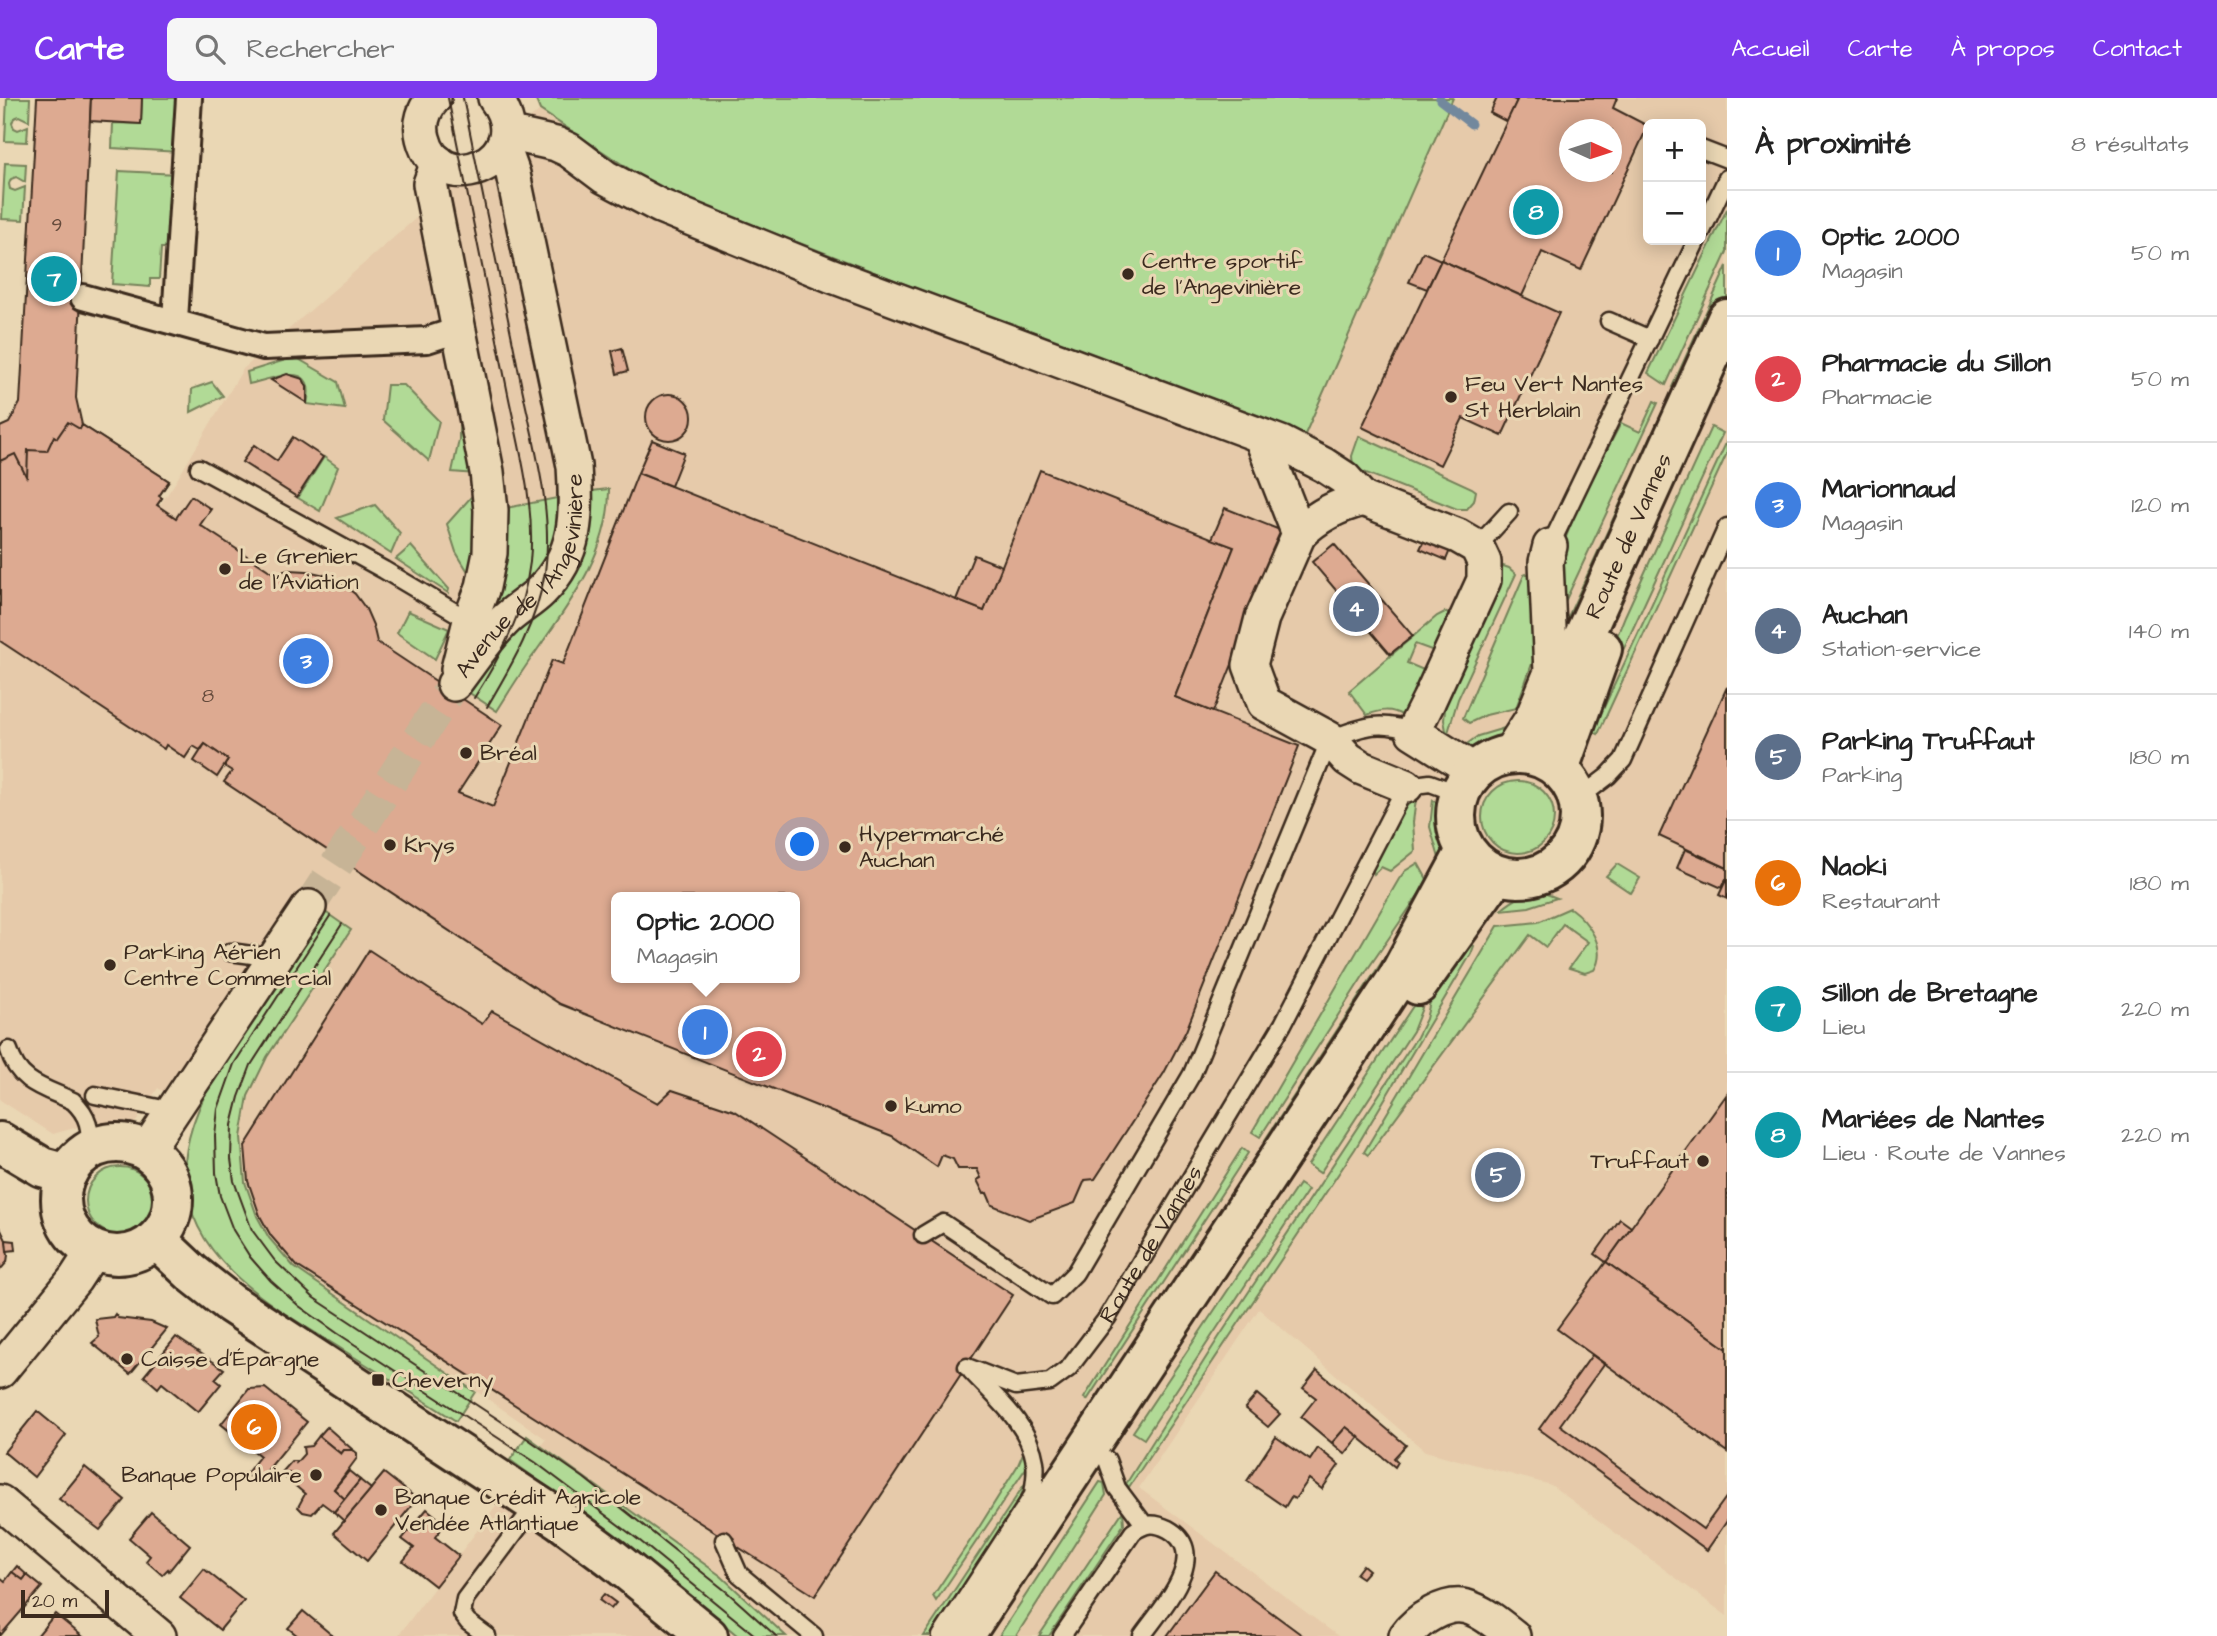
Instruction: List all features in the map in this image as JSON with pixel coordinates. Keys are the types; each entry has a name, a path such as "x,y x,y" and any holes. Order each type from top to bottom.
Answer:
{"main road":[{"name":"Route de Vannes","path":"1518,774 1727,319"},
{"name":"Route de Vannes","path":"1518,774 1608,631 1727,374"},
{"path":"1518,774 1580,817 1578,833 1559,864 1547,872 1528,878 1496,875 1480,866 1466,851 1458,834 1456,820 1518,774"},
{"path":"964,1636 1397,979 1466,851"},
{"path":"990,1636 1297,1172 1413,991 1496,875"},
{"path":"0,1142 42,1167 78,1162 105,1144 119,1143 146,1151 155,1158 168,1176 173,1198 169,1220 156,1239 141,1250 122,1255 94,1251 74,1235 66,1224 60,1199 78,1162"},
{"path":"156,1239 192,1273 230,1303 536,1504 614,1559 702,1634"}],"street":[{"path":"175,320 189,98"},
{"path":"428,102 422,121 423,139 432,155 438,162 457,170 477,169 494,159 505,139 506,117 495,98"},
{"path":"505,139 556,144 569,150 605,177 660,206 830,275 1281,443 1344,478 1363,499 1458,536 1477,547 1483,562 1484,580 1413,732 1518,774 1532,718 1551,672 1546,562 1550,545"},
{"name":"Avenue de l'Angevinière","path":"438,162 430,184 487,472 491,510 490,553 483,587 470,621 454,684 505,620 541,591 553,577 568,555 575,516 574,466 505,139"},
{"path":"83,297 175,320 264,347 427,340 458,330"},
{"path":"1261,437 1299,534"},
{"path":"1363,499 1336,508 1310,523 1299,534 1262,618 1250,665 1264,703 1330,739 1348,759 1362,768 1406,786"},
{"path":"146,1151 309,907"},
{"path":"0,1371 75,1279 94,1251"},
{"path":"0,1502 159,1636"},
{"path":"1406,1636 1414,1624 1440,1609 1464,1605 1485,1615 1513,1636"}],"lane":[{"path":"1706,151 1727,159"},
{"path":"1706,222 1727,178"},
{"path":"1550,545 1696,245"},
{"path":"1609,321 1650,339"},
{"path":"199,468 384,570 470,621"},
{"path":"1477,547 1509,512"},
{"path":"1406,786 1518,774 1608,776 1623,760 1727,527"},
{"path":"923,1235 943,1223 1052,1296 1075,1273 1192,1074 1330,739 1367,725 1393,724 1413,732"},
{"name":"Route de Vannes","path":"941,1636 1033,1495 1035,1461 1029,1441 1018,1423 967,1367 1016,1386 1050,1382 1069,1368 1092,1338 1107,1318 1283,1024 1406,786"},
{"path":"230,952 274,958"},
{"path":"9,1050 13,1065 24,1078 73,1101 89,1122 78,1162"},
{"path":"95,1095 173,1111"},
{"path":"1107,1460 1117,1488 1144,1524"},
{"path":"487,1636 462,1614 466,1599 536,1504"},
{"path":"1062,1636 1133,1532 1144,1524 1156,1524 1172,1532 1181,1543 1185,1553 1185,1565 1182,1578 1142,1636"},
{"path":"724,1540 739,1574 814,1636"}],"shaded area":[{"path":"1453,98 1727,98 1727,1616 1551,1485 1425,1451 1259,1309 1139,1488 1338,1636 398,1636 546,1439 295,1267 270,1237 259,1217 247,1182 244,1144 158,1088 134,1125 92,1123 53,1134 0,1100 0,575 140,535 175,483 243,369 540,110 658,188 1302,438"}],"green space":[{"path":"7,98 30,98 29,121 19,116 14,118 12,123 18,130 28,126 27,142 5,141"},
{"path":"142,98 182,98 179,152 112,148 113,123 141,124"},
{"name":"Centre sportif de l'Angevinière","path":"535,98 1453,98 1303,439 658,188 540,110"},
{"path":"5,163 26,164 25,182 16,177 11,179 9,184 10,189 15,191 25,187 23,220 2,219"},
{"path":"119,171 177,174 173,248 161,248 159,279 150,279 150,287 112,284"},
{"path":"1727,209 1727,252 1666,385 1648,373"},
{"path":"1727,266 1727,301 1684,393 1672,387"},
{"path":"295,357 338,382 345,409 307,404 309,390 306,381 299,376 280,376 249,384 247,372"},
{"path":"212,382 223,396 191,412 192,389"},
{"path":"387,385 404,385 439,421 429,461 383,420"},
{"path":"465,392 478,462 482,509 479,556 473,580 456,552 447,524 480,487 476,474 452,472 459,440 459,421 467,419 464,402 456,403 452,395"},
{"path":"1654,401 1658,403 1563,606 1559,555 1580,501 1621,423 1640,432"},
{"path":"1665,406 1677,411 1562,661 1562,630"},
{"path":"1711,427 1723,433 1600,700 1613,646 1625,616"},
{"path":"1359,436 1472,488 1476,491 1474,501 1467,509 1457,509 1356,469 1352,456"},
{"path":"1727,441 1727,453 1598,734 1593,731"},
{"path":"324,457 338,467 320,511 298,498"},
{"path":"609,489 603,534 585,576 497,711 465,690 502,635 584,492"},
{"path":"567,496 549,562 491,618 501,509"},
{"path":"375,505 400,533 391,554 337,518"},
{"path":"411,546 449,589 448,593 396,559"},
{"path":"1497,564 1516,574 1458,699 1447,736 1444,720 1446,701"},
{"path":"1526,574 1532,575 1533,661 1516,708 1486,715 1469,723 1463,718"},
{"path":"408,611 449,629 435,659 397,633"},
{"path":"1445,612 1452,616 1434,651 1415,644 1407,663 1426,671 1403,716 1385,711 1367,715 1349,691"},
{"path":"1508,727 1501,737 1487,746 1470,751 1464,746 1478,736"},
{"path":"1518,781 1538,787 1548,797 1554,817 1548,837 1538,847 1518,853 1498,847 1488,837 1482,817 1488,797 1498,787"},
{"path":"1416,799 1413,822 1415,851 1390,871 1381,867 1374,874 1372,868 1398,821 1397,818 1410,802"},
{"path":"1433,800 1443,808 1446,840 1439,858 1430,827"},
{"path":"1418,863 1428,881 1367,970 1260,1137 1252,1132 1399,879 1405,871"},
{"path":"1617,864 1640,878 1631,893 1606,876"},
{"path":"1544,893 1557,898 1529,907 1501,910 1521,897"},
{"path":"1570,908 1594,936 1599,953 1594,970 1585,973 1569,968 1588,942 1563,924 1546,947 1530,935 1368,1155 1364,1152 1498,926 1538,922"},
{"path":"321,909 351,930 267,1057 248,1096 241,1137 245,1182 257,1216 269,1238 294,1267 475,1392 456,1421 291,1318 241,1281 202,1235 190,1207 185,1176 186,1151 192,1126 212,1079"},
{"path":"1412,916 1417,922 1275,1146 1265,1140"},
{"path":"1470,944 1474,946 1471,954 1355,1149 1129,1487 1126,1484 1219,1337 1417,1037 1436,989"},
{"path":"1417,1002 1422,1008 1413,1031 1320,1173 1308,1165"},
{"path":"1242,1148 1248,1153 1087,1400 1084,1398"},
{"path":"120,1167 133,1170 144,1177 151,1188 154,1201 151,1214 144,1225 133,1232 120,1235 107,1232 96,1225 89,1214 86,1201 89,1188 96,1177 107,1170"},
{"path":"1299,1184 1308,1190 1144,1439 1133,1432"},
{"path":"527,1436 721,1576 786,1636 738,1636 640,1554 510,1460"},
{"path":"1024,1451 1026,1468 936,1601 933,1596 978,1529"},
{"path":"1026,1482 1018,1504 930,1636 924,1636"},
{"path":"1100,1482 1104,1483 1106,1495 1016,1636 999,1636"},
{"path":"1123,1511 1124,1524 1049,1636 1039,1636"}],"building":[{"path":"37,98 91,98 76,398 82,425 169,481 159,496 162,498 138,532 51,476 27,478 0,492 0,427 9,423 20,403"},
{"path":"91,98 142,98 141,124 90,121"},
{"path":"1497,98 1517,101 1507,122 1490,113"},
{"path":"1518,98 1617,98 1613,108 1643,123 1643,137 1622,182 1622,119 1559,119 1559,182 1622,182 1581,270 1542,252 1522,296 1441,260"},
{"path":"1423,252 1441,260 1427,289 1409,282"},
{"path":"1441,260 1559,313 1502,436 1463,418 1440,465 1362,427"},
{"path":"622,348 628,371 617,374 612,351"},
{"path":"287,374 303,379 307,387 307,403 271,380"},
{"path":"669,394 686,400 692,417 686,434 669,440 652,434 646,417 652,400"},
{"path":"68,422 80,429 82,425 169,481 159,496 162,498 157,505 176,518 191,496 211,509 200,525 273,573 290,570 325,575 355,594 366,609 377,642 502,725 458,793 493,807 552,660 563,664 638,473 984,611 1040,470 1234,547 1175,697 1299,746 1186,1031 1164,1073 1095,1179 1085,1180 1075,1203 1029,1220 992,1205 977,1180 981,1178 977,1169 958,1169 953,1159 942,1155 937,1167 892,1136 560,1004 224,782 232,771 224,766 228,760 205,744 200,750 193,746 185,758 166,745 164,749 0,641 0,461 15,454 27,478 28,450 47,451 54,436 57,438"},
{"path":"293,437 323,457 297,497 242,462 254,445 277,461"},
{"path":"652,440 684,453 671,486 638,473"},
{"path":"1225,508 1285,532 1213,712 1175,697 1234,547 1212,539"},
{"path":"1427,534 1452,545 1446,560 1420,549"},
{"path":"1334,544 1413,636 1390,654 1312,562"},
{"path":"974,555 1002,566 984,611 956,600"},
{"path":"1727,687 1727,868 1659,836"},
{"path":"205,744 228,760 217,777 194,761"},
{"path":"1685,849 1727,868 1727,878 1722,888 1677,868"},
{"path":"1727,878 1727,899 1719,895"},
{"path":"369,950 482,1024 492,1011 658,1103 672,1090 735,1111 1013,1295 815,1596 297,1266 271,1236 260,1216 248,1181 245,1146"},
{"name":"Truffaut","path":"1727,1094 1727,1349 1606,1262"},
{"path":"1620,1219 1631,1227 1606,1262 1595,1254"},
{"path":"0,1228 6,1240 8,1255 7,1262 0,1270"},
{"path":"6,1240 15,1241 16,1250 7,1251"},
{"path":"1606,1262 1727,1349 1727,1452 1557,1329"},
{"name":"Caisse d'Épargne","path":"115,1314 118,1318 151,1322 167,1329 130,1374 92,1343 99,1337 95,1319 113,1317"},
{"path":"176,1337 224,1369 215,1379 221,1384 198,1412 162,1383 158,1388 144,1376"},
{"path":"1592,1355 1604,1364 1560,1425 1703,1529 1727,1496 1727,1521 1707,1550 1539,1429"},
{"path":"1317,1370 1406,1445 1394,1458 1398,1462 1395,1467 1346,1427 1332,1443 1301,1417 1316,1398 1303,1388"},
{"path":"265,1388 307,1422 257,1483 246,1474 260,1456 221,1424 249,1389"},
{"path":"1257,1394 1280,1414 1268,1427 1245,1408"},
{"path":"37,1411 66,1435 34,1477 4,1452"},
{"path":"327,1427 353,1450 344,1450 341,1454 319,1436"},
{"path":"1346,1427 1359,1437 1345,1454 1332,1443"},
{"name":"Banque Populaire","path":"319,1436 341,1454 344,1450 353,1450 357,1453 357,1458 334,1489 345,1499 334,1512 322,1503 312,1514 303,1512 298,1507 305,1494 285,1477 289,1473 283,1471 292,1461 296,1463 304,1454 303,1447 311,1446"},
{"path":"1276,1437 1310,1460 1318,1448 1339,1465 1322,1489 1309,1479 1295,1499 1291,1497 1285,1507 1247,1481"},
{"path":"85,1467 125,1500 100,1530 59,1499"},
{"path":"349,1471 360,1480 345,1499 334,1489"},
{"name":"Banque Crédit Agricole Vendée Atlantique","path":"384,1473 417,1499 367,1561 334,1533"},
{"path":"360,1480 371,1489 344,1521 334,1512"},
{"path":"427,1509 445,1524 435,1537 459,1556 435,1586 403,1561 414,1548 402,1539"},
{"path":"151,1512 190,1545 169,1571 168,1569 162,1575 146,1561 150,1556 129,1538"},
{"path":"1363,1565 1369,1570 1362,1578 1356,1574"},
{"path":"17,1566 27,1575 23,1580 12,1572"},
{"path":"204,1569 244,1601 220,1630 180,1598"},
{"path":"1215,1571 1302,1635 1167,1636"},
{"path":"12,1572 23,1580 27,1575 42,1587 0,1636 0,1577 5,1581"},
{"path":"604,1594 616,1603 611,1609 599,1600"},
{"path":"303,1611 333,1636 298,1636 288,1628"},
{"path":"55,1614 82,1636 37,1636"}],"waterway":[{"path":"1440,98 1471,124"}],"tunnel":[{"path":"309,907 454,684"}],"tram line":[{"path":"448,98 520,450 528,495 531,540 527,581 517,616 502,650 474,698"},
{"path":"463,98 540,474 547,523 545,572 536,608 515,658 487,707"},
{"path":"330,916 234,1064 218,1109 215,1136 216,1173 220,1196 233,1230 250,1257 271,1281 299,1306 535,1462 640,1541 756,1636"},
{"path":"342,924 251,1065 239,1097 232,1125 231,1159 234,1181 252,1230 275,1261 314,1298 584,1478 727,1592 776,1636"}],"place":[{"name":"Mariées de Nantes","path":"1536,212"},
{"name":"Centre sportif de l'Angevinière","path":"1128,274"},
{"name":"Sillon de Bretagne","path":"54,279"},
{"name":"Feu Vert Nantes St Herblain","path":"1451,397"},
{"name":"Le Grenier de l'Aviation","path":"225,569"},
{"name":"Auchan","path":"1356,609"},
{"name":"Marionnaud","path":"306,661"},
{"name":"Bréal","path":"466,753"},
{"name":"Krys","path":"390,845"},
{"name":"Hypermarché Auchan","path":"845,847"},
{"name":"Parking Aérien Centre Commercial","path":"110,965"},
{"name":"Optic 2000","path":"705,1032"},
{"name":"Pharmacie du Sillon","path":"759,1054"},
{"name":"kumo","path":"891,1106"},
{"name":"Truffaut","path":"1703,1161"},
{"name":"Parking Truffaut","path":"1498,1175"},
{"name":"Caisse d'Épargne","path":"127,1359"},
{"name":"Cheverny","path":"378,1380"},
{"name":"Naoki","path":"254,1427"},
{"name":"Banque Populaire","path":"316,1475"},
{"name":"Banque Crédit Agricole Vendée Atlantique","path":"381,1510"}]}
